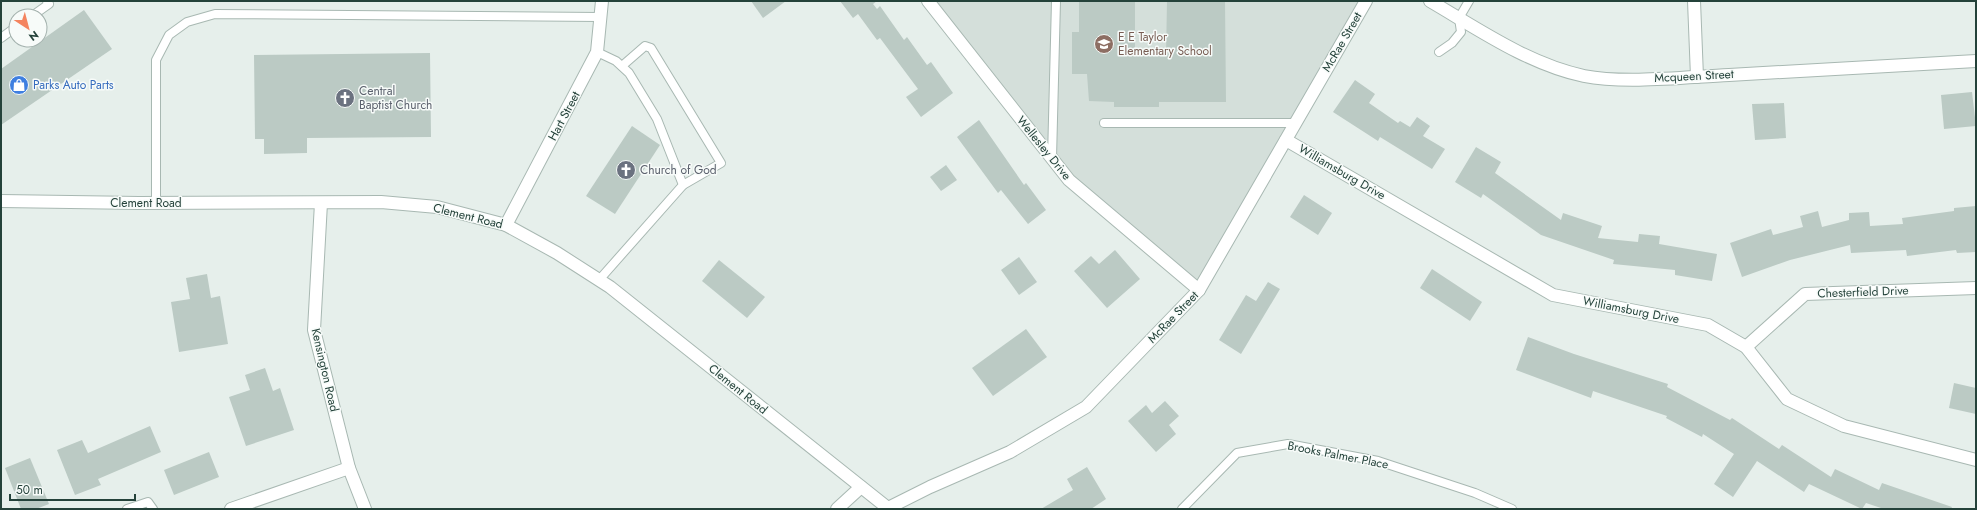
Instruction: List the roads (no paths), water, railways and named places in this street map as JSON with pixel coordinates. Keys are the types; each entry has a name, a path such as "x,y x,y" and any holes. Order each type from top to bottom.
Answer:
{"street":[{"name":"Hart Street","path":"506,224 597,52 602,1"},
{"name":"Wellesley Drive","path":"928,1 1069,180 1199,290"},
{"name":"McRae Street","path":"888,509 930,487 1010,452 1086,408 1199,290 1366,1"},
{"name":"Mcqueen Street","path":"1430,1 1517,51 1553,67 1584,76 1622,79 1976,61"},
{"path":"1694,1 1697,76"},
{"name":"Williamsburg Drive","path":"1286,140 1553,295 1708,325 1746,347 1787,399 1844,426 1976,460"},
{"name":"Clement Road","path":"1,201 156,203 381,202 436,207 506,224 600,280 888,509"},
{"name":"Kensington Road","path":"321,202 314,330 349,468 365,509"},
{"name":"Chesterfield Drive","path":"1746,347 1805,294 1976,288"},
{"path":"231,509 349,468"},
{"path":"837,509 861,487"}],"lane":[{"path":"1052,158 1056,1"},
{"path":"1440,52 1452,43 1461,32 1459,18 1469,1"},
{"path":"156,203 156,60 169,35 187,22 215,14 600,17"},
{"path":"600,280 683,185 721,162 651,48 645,46 622,66"},
{"path":"597,52 616,61 629,73 657,119 683,185"},
{"path":"1104,123 1296,124"},
{"name":"Brooks Palmer Place","path":"1182,509 1237,452 1288,444 1378,461 1476,493 1512,509"},
{"path":"127,509 148,502 153,509"}],"place":[{"name":"E E Taylor Elementary School","path":"1104,44"},
{"name":"Parks Auto Parts","path":"19,85"},
{"name":"Central Baptist Church","path":"345,98"},
{"name":"Church of God","path":"626,170"}]}
